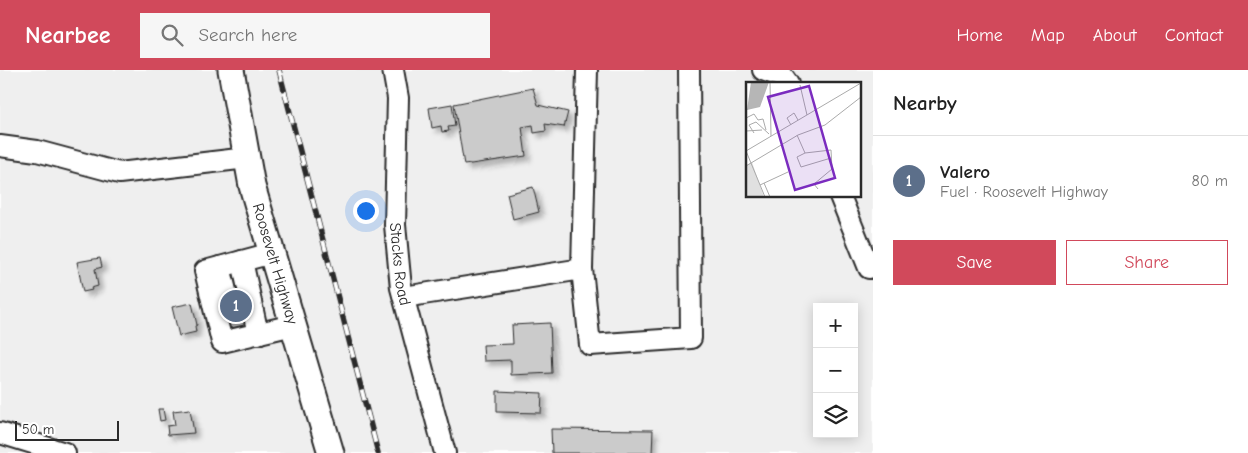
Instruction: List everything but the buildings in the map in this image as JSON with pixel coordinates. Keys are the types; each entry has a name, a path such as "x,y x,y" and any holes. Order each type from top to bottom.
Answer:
{"main road":[{"name":"Roosevelt Highway","path":"231,70 252,186 331,453"}],"street":[{"name":"Stacks Road","path":"393,70 398,98 395,225 401,288 445,453"},
{"path":"587,70 582,268 590,345 692,338 689,70"},
{"path":"763,70 783,78 786,82"},
{"path":"0,146 37,151 119,173 247,158"},
{"path":"841,198 869,268 873,266"},
{"path":"272,253 205,271 222,342 236,330 258,334 293,325"},
{"path":"242,261 258,334"},
{"path":"220,267 226,291"},
{"path":"404,297 582,268"},
{"path":"0,433 65,453"}],"shaded area":[{"path":"0,70 873,70 873,453 0,453"}],"tunnel":[{"path":"226,291 233,321"}],"railway":[{"path":"279,70 378,453"}],"place":[{"name":"Valero","path":"236,306"}]}
